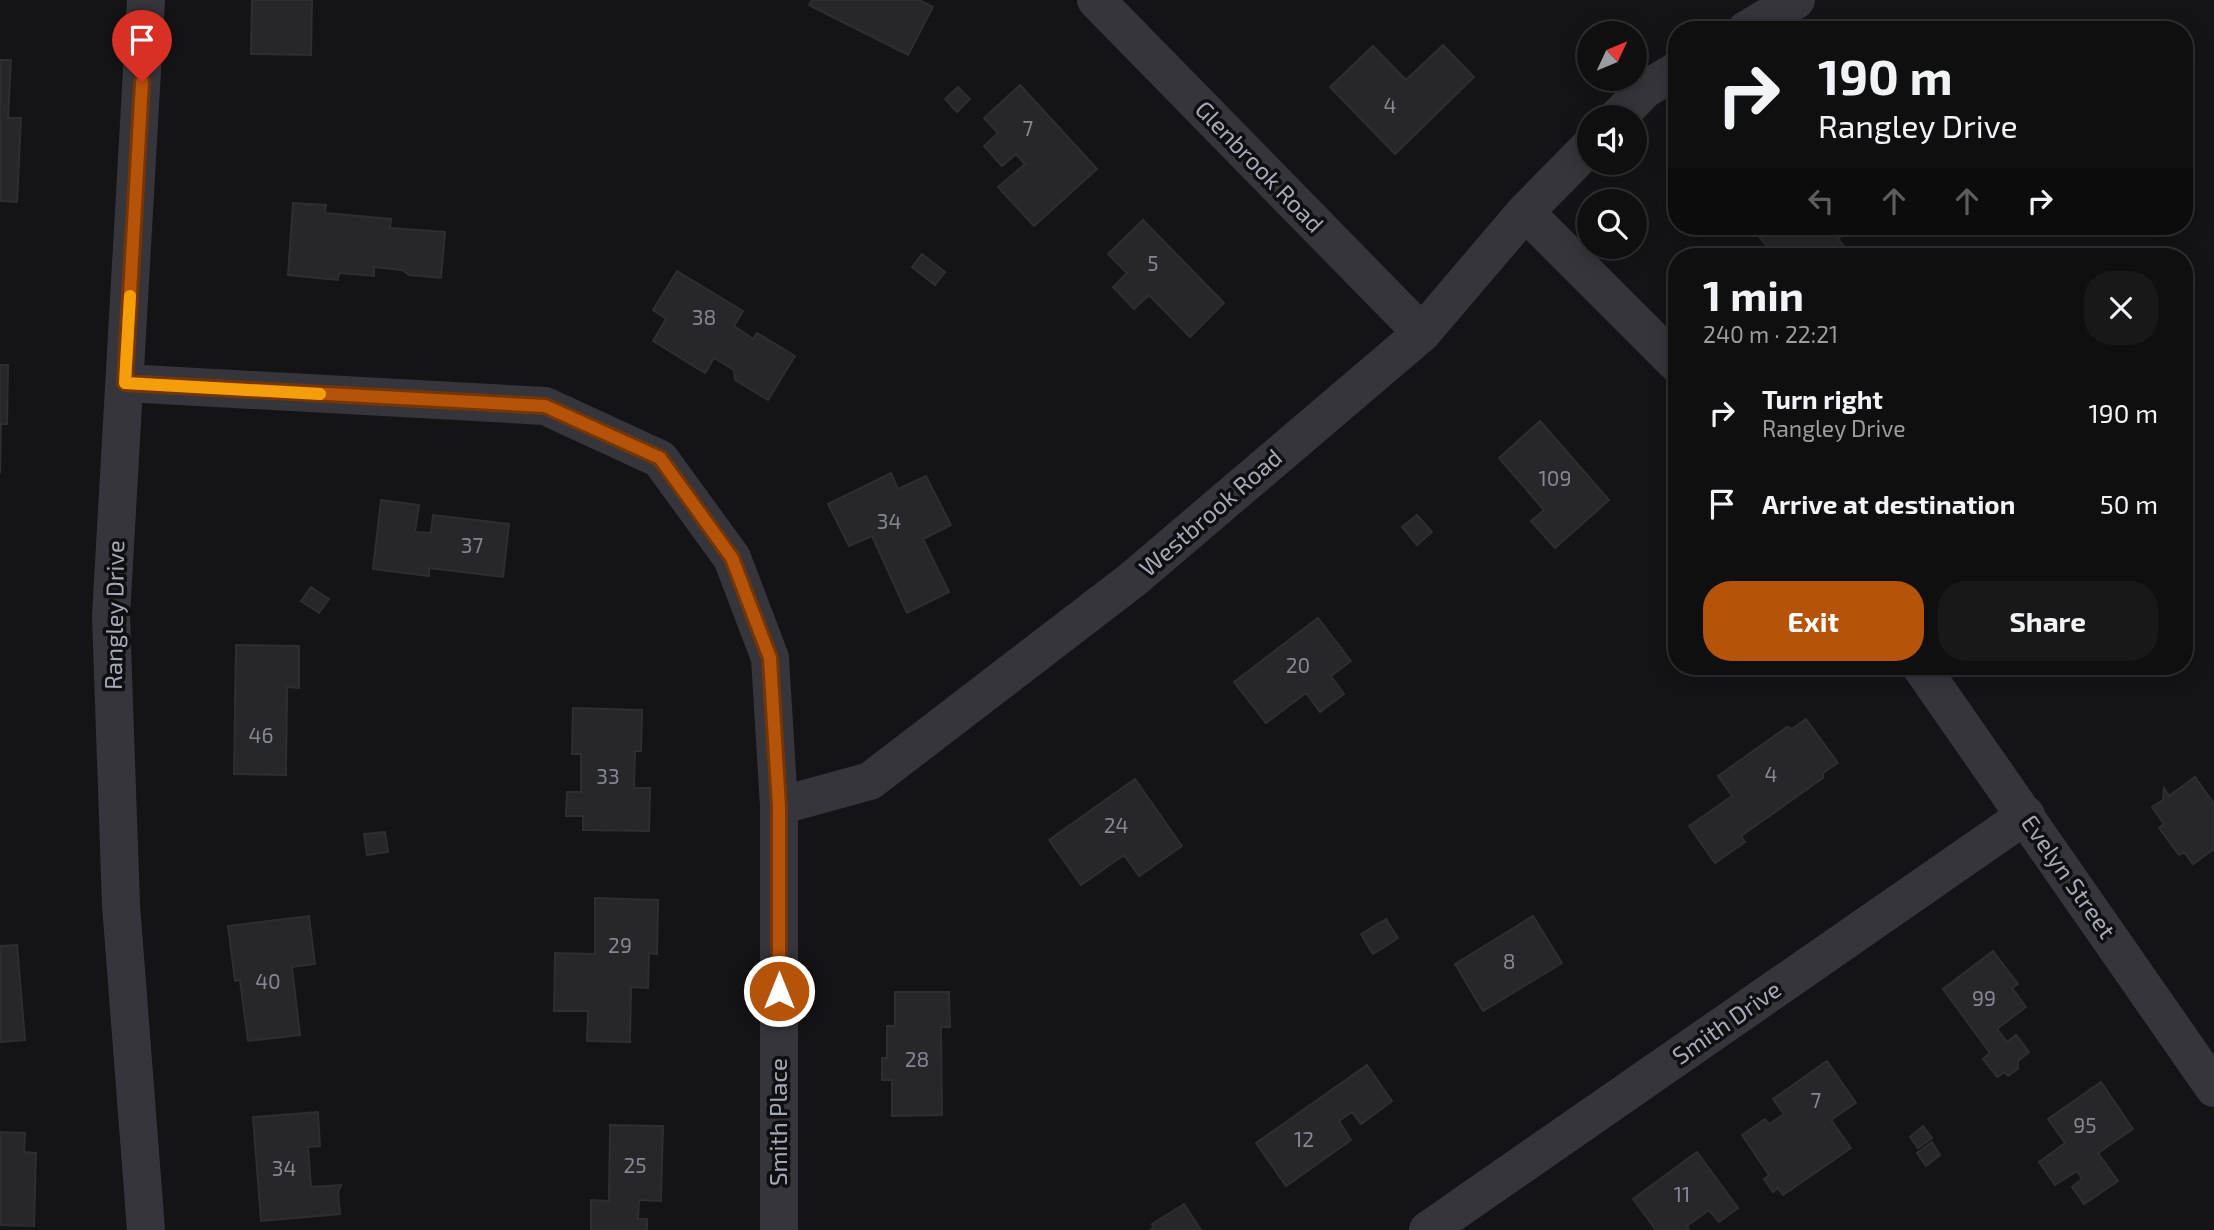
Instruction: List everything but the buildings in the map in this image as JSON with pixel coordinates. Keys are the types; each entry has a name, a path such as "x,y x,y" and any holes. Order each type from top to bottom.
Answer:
{"street":[{"name":"Rangley Drive","path":"146,0 111,616 121,905 146,1230"},
{"name":"Glenbrook Road","path":"1096,0 1422,333"},
{"path":"1761,21 1796,0"},
{"path":"1630,105 1644,90 1668,76"},
{"name":"Westbrook Road","path":"779,806 870,781 1132,580 1422,333 1525,212 1577,159"},
{"path":"1525,212 1668,355"},
{"name":"Smith Place","path":"125,383 545,406 660,458 732,558 770,658 779,806 779,1230"},
{"name":"Evelyn Street","path":"1927,675 2214,1088"},
{"name":"Smith Drive","path":"1428,1230 2026,816"}],"slow traffic":[{"path":"130,296 125,383 320,394"}],"route":[{"path":"142,82 125,383 545,406 660,458 732,558 770,658 779,806 779,991"}]}
